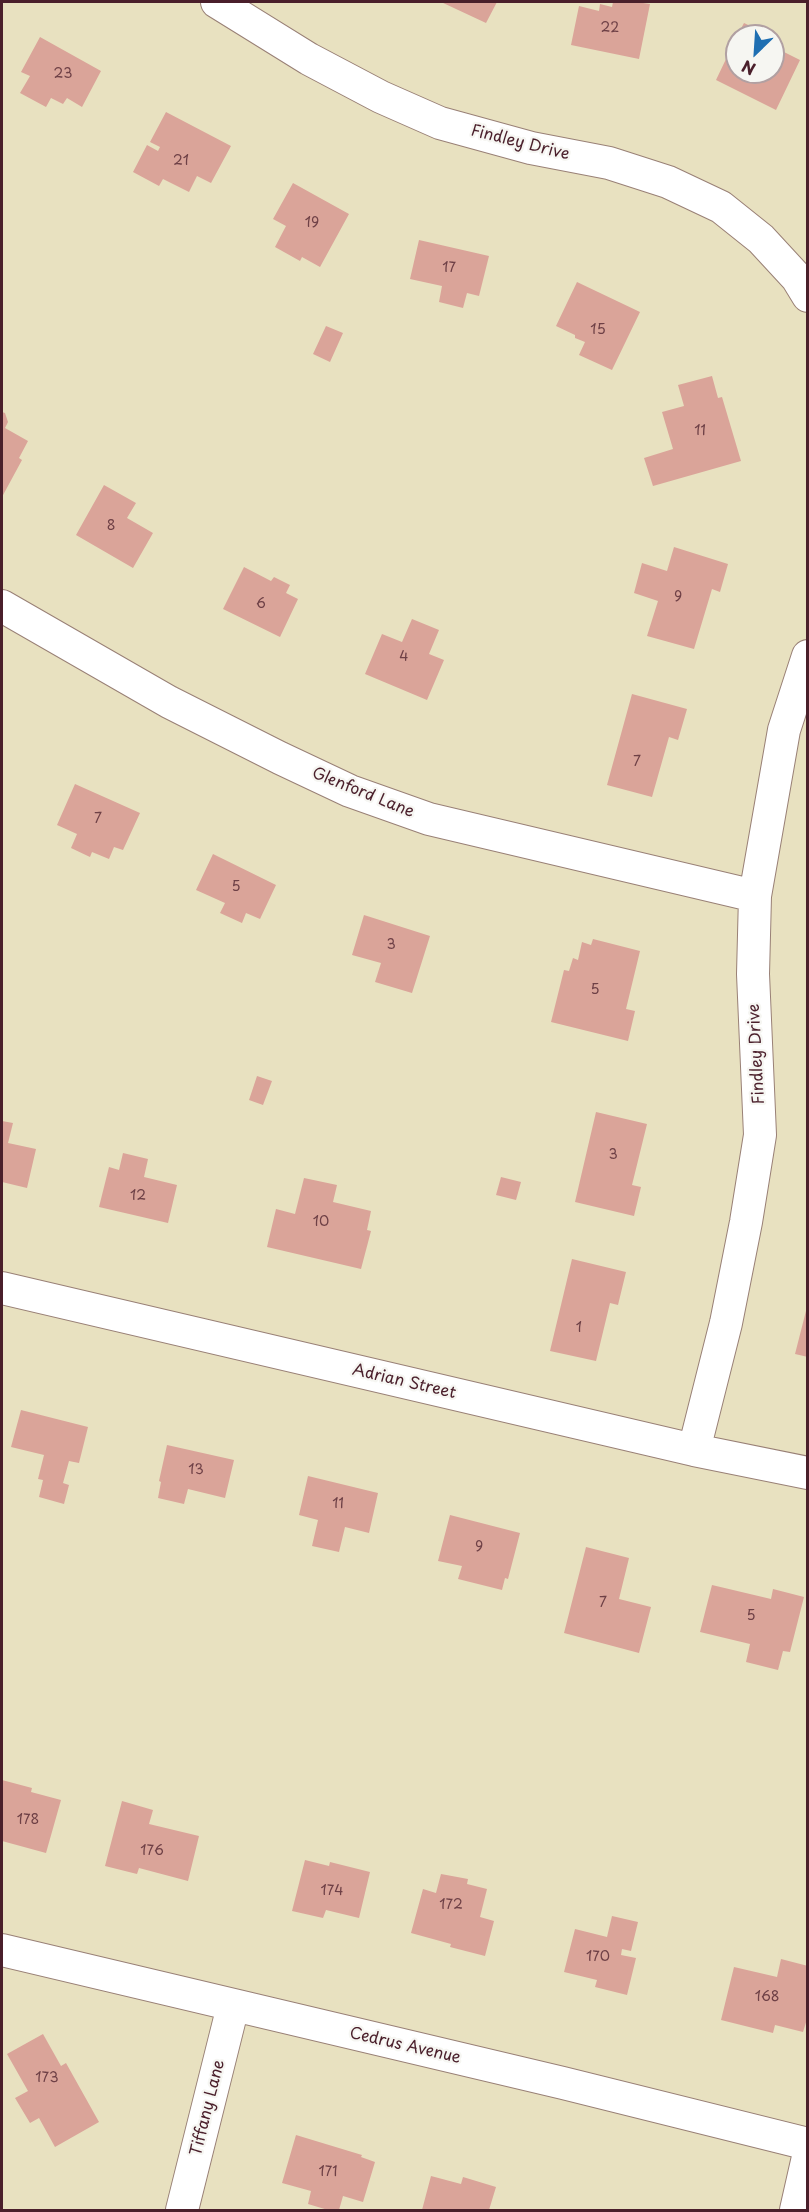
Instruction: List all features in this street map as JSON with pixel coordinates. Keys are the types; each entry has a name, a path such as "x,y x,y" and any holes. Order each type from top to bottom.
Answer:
{"street":[{"name":"Findley Drive","path":"217,2 309,59 381,97 440,123 531,148 609,163 668,182 721,207 761,239 797,278 807,296"},
{"name":"Glenford Lane","path":"2,606 169,702 350,791 429,819 755,896"},
{"name":"Findley Drive","path":"694,1450 726,1323 760,1135 753,974 755,896 784,730 807,657"},
{"name":"Adrian Street","path":"2,1288 694,1450 807,1473"},
{"name":"Cedrus Avenue","path":"2,1950 563,2083 807,2144"},
{"name":"Tiffany Lane","path":"182,2211 233,2006"},
{"path":"796,2211 807,2157"}],"building":[{"path":"441,2 497,2 486,23"},
{"path":"613,2 650,4 639,59 571,45 579,6 599,11 600,4 612,7"},
{"path":"40,37 101,71 82,107 67,98 63,104 51,98 46,107 20,93 30,76 21,72"},
{"path":"785,52 800,60 776,110 716,80 725,61 725,84 785,84"},
{"path":"166,112 231,146 211,183 197,176 189,192 163,179 159,186 133,172 147,145 158,151 160,147 150,142"},
{"path":"293,183 349,214 320,267 302,257 300,261 275,247 286,226 273,219"},
{"path":"419,240 489,256 479,296 467,293 463,308 439,302 442,286 410,279"},
{"path":"577,282 640,312 612,370 579,355 585,342 556,326"},
{"path":"326,326 343,333 330,362 313,354"},
{"path":"712,376 718,398 722,397 741,461 653,486 644,458 673,449 662,412 684,406 678,385"},
{"path":"2,412 5,413 8,422 5,428 28,441 19,458 22,460 2,497"},
{"path":"104,485 136,503 127,518 153,533 133,568 76,535"},
{"path":"674,547 728,564 720,592 712,589 694,649 647,636 658,601 634,593 642,563 667,571"},
{"path":"244,567 271,581 274,577 290,585 286,593 298,599 280,637 223,609"},
{"path":"412,619 439,630 429,654 444,660 427,700 365,674 382,634 402,642"},
{"path":"632,694 687,709 678,740 669,737 652,797 607,785"},
{"path":"75,784 140,813 123,850 114,847 109,859 92,852 90,857 71,848 77,834 57,825"},
{"path":"213,854 276,885 260,919 246,913 242,923 220,913 225,903 196,890"},
{"path":"364,915 430,936 412,993 375,982 381,963 352,955"},
{"path":"593,939 640,951 626,1009 635,1011 628,1041 551,1022 564,970 569,971 573,958 578,960 582,942 591,945"},
{"path":"257,1076 272,1081 263,1105 249,1100"},
{"path":"596,1112 647,1124 632,1185 641,1187 634,1216 575,1202"},
{"path":"2,1121 13,1123 8,1143 36,1149 27,1188 2,1182"},
{"path":"123,1153 148,1159 144,1177 177,1185 168,1223 99,1207 109,1167 119,1170"},
{"path":"501,1177 521,1182 516,1200 496,1195"},
{"path":"304,1178 337,1185 333,1202 371,1211 367,1230 371,1231 361,1269 267,1247 276,1209 295,1214"},
{"path":"572,1259 626,1272 618,1305 610,1303 596,1361 550,1351"},
{"path":"808,1307 808,1357 795,1354"},
{"path":"21,1410 88,1427 79,1463 69,1461 63,1483 69,1485 64,1504 39,1497 43,1480 38,1479 44,1455 11,1447"},
{"path":"167,1445 234,1460 225,1498 188,1489 184,1504 158,1498 161,1482 159,1481"},
{"path":"308,1476 378,1493 369,1533 345,1527 339,1552 312,1546 318,1520 299,1515"},
{"path":"450,1515 520,1533 508,1579 505,1578 502,1590 458,1579 462,1566 438,1561"},
{"path":"586,1547 629,1558 619,1599 651,1607 639,1653 564,1633"},
{"path":"712,1585 771,1599 773,1589 804,1597 790,1652 783,1651 778,1670 746,1662 750,1644 700,1632"},
{"path":"2,1780 32,1788 31,1792 61,1800 46,1853 2,1841"},
{"path":"122,1801 153,1810 149,1824 199,1836 188,1881 139,1868 137,1874 105,1866"},
{"path":"305,1860 329,1866 330,1862 370,1872 359,1918 326,1910 323,1918 292,1911"},
{"path":"441,1874 468,1879 467,1884 487,1889 480,1917 494,1921 485,1956 411,1933 423,1889 436,1893"},
{"path":"612,1916 638,1922 631,1951 622,1949 621,1955 636,1958 627,1995 595,1987 597,1980 564,1972 575,1929 607,1937"},
{"path":"781,1959 808,1966 808,2016 803,2032 775,2025 773,2033 721,2020 734,1967 777,1977"},
{"path":"43,2034 61,2066 66,2063 99,2122 55,2147 39,2118 30,2123 15,2098 28,2091 7,2054"},
{"path":"296,2135 362,2155 361,2157 375,2162 363,2202 343,2196 339,2210 328,2210 308,2204 311,2191 282,2183"},
{"path":"431,2176 461,2184 463,2177 496,2187 489,2210 422,2210"}]}
